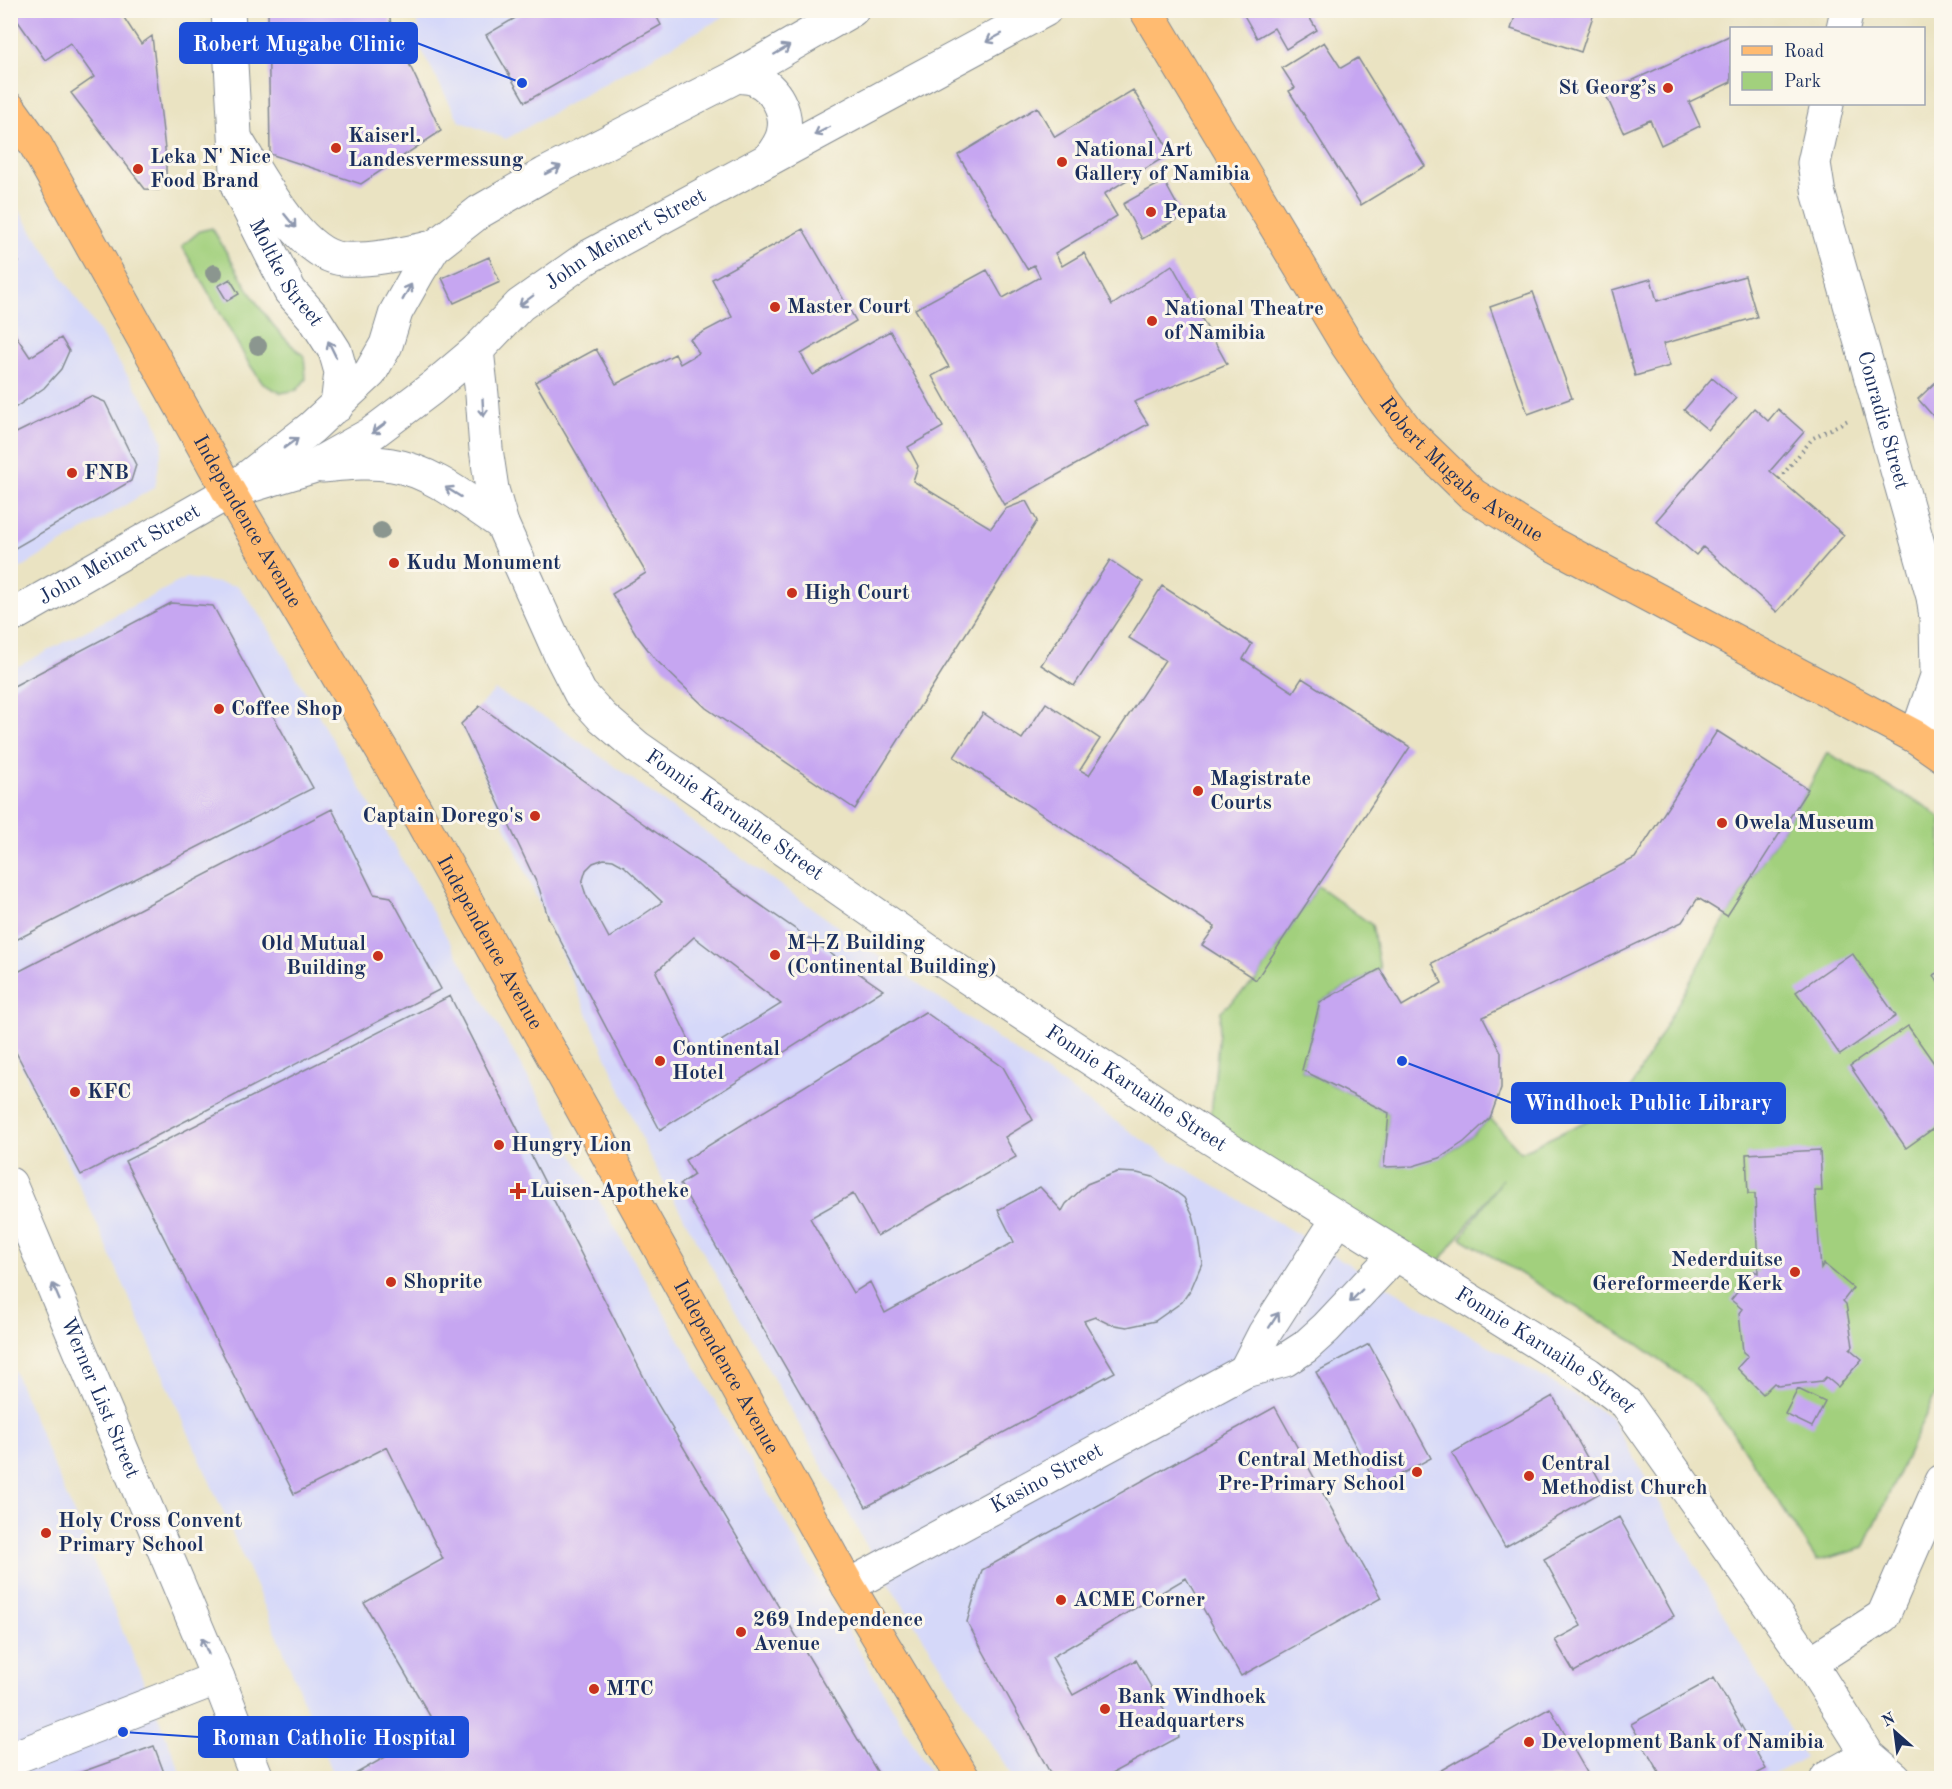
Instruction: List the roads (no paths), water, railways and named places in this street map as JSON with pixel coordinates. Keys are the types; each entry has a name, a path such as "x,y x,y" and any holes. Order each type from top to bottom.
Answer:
{"main road":[{"name":"Robert Mugabe Avenue","path":"1146,10 1341,334 1386,403 1408,432 1473,495 1552,544 1929,746"},
{"name":"Independence Avenue","path":"10,109 35,144 229,492 390,764 848,1586 963,1779"}],"street":[{"name":"Moltke Street","path":"228,10 238,188 290,291 315,318 335,351 341,372 337,406"},
{"name":"John Meinert Street","path":"10,617 229,492 337,406 370,373 386,345 396,312 434,247 479,212 545,174 737,76 852,10"},
{"name":"John Meinert Street","path":"229,492 312,467 371,434 432,388 477,350 520,305 588,257 1045,10"},
{"path":"1843,27 1847,10"},
{"path":"737,76 754,78 769,88 783,111 783,135 769,159"},
{"name":"Conradie Street","path":"1827,105 1814,163 1819,195 1933,597 1936,618 1937,676 1929,746"},
{"name":"Moltke Street","path":"235,137 272,198 291,224 318,250 341,259 391,256 434,247"},
{"name":"Fonnie Karuaihe Street","path":"477,350 486,449 492,489 502,524 580,693 619,733 943,961 1209,1137 1588,1374 1626,1403 1810,1663 1868,1755 1895,1779"},
{"path":"312,467 364,463 394,465 424,474 502,524"},
{"name":"Werner List Street","path":"10,1184 218,1678 257,1779"},
{"path":"1245,1371 1264,1334 1338,1219"},
{"name":"Kasino Street","path":"848,1586 1245,1371 1285,1360 1305,1347 1326,1328 1396,1254"},
{"path":"1810,1663 1883,1616 1941,1482"},
{"path":"10,1759 218,1678"},
{"path":"1827,1779 1868,1755"}],"place":[{"name":"Robert Mugabe Clinic","path":"522,83"},
{"name":"St Georg’s","path":"1668,88"},
{"name":"Kaiserl. Landesvermessung","path":"336,148"},
{"name":"National Art Gallery of Namibia","path":"1062,162"},
{"name":"Leka N' Nice Food Brand","path":"138,169"},
{"name":"Pepata","path":"1151,212"},
{"name":"Master Court","path":"775,307"},
{"name":"National Theatre of Namibia","path":"1152,321"},
{"name":"FNB","path":"72,473"},
{"name":"Kudu Monument","path":"394,563"},
{"name":"High Court","path":"792,593"},
{"name":"Coffee Shop","path":"219,709"},
{"name":"Magistrate Courts","path":"1198,791"},
{"name":"Captain Dorego's","path":"535,816"},
{"name":"Owela Museum","path":"1722,823"},
{"name":"M+Z Building (Continental Building)","path":"775,955"},
{"name":"Old Mutual Building","path":"378,956"},
{"name":"Continental Hotel","path":"660,1061"},
{"name":"Windhoek Public Library","path":"1402,1061"},
{"name":"KFC","path":"75,1092"},
{"name":"Hungry Lion","path":"499,1145"},
{"name":"Luisen-Apotheke","path":"518,1191"},
{"name":"Nederduitse Gereformeerde Kerk","path":"1795,1272"},
{"name":"Shoprite","path":"391,1282"},
{"name":"Central Methodist Pre-Primary School","path":"1417,1472"},
{"name":"Central Methodist Church","path":"1529,1476"},
{"name":"Holy Cross Convent Primary School","path":"46,1533"},
{"name":"ACME Corner","path":"1061,1600"},
{"name":"269 Independence Avenue","path":"741,1632"},
{"name":"MTC","path":"594,1689"},
{"name":"Bank Windhoek Headquarters","path":"1105,1709"},
{"name":"Roman Catholic Hospital","path":"123,1732"},
{"name":"Development Bank of Namibia","path":"1529,1742"}]}
